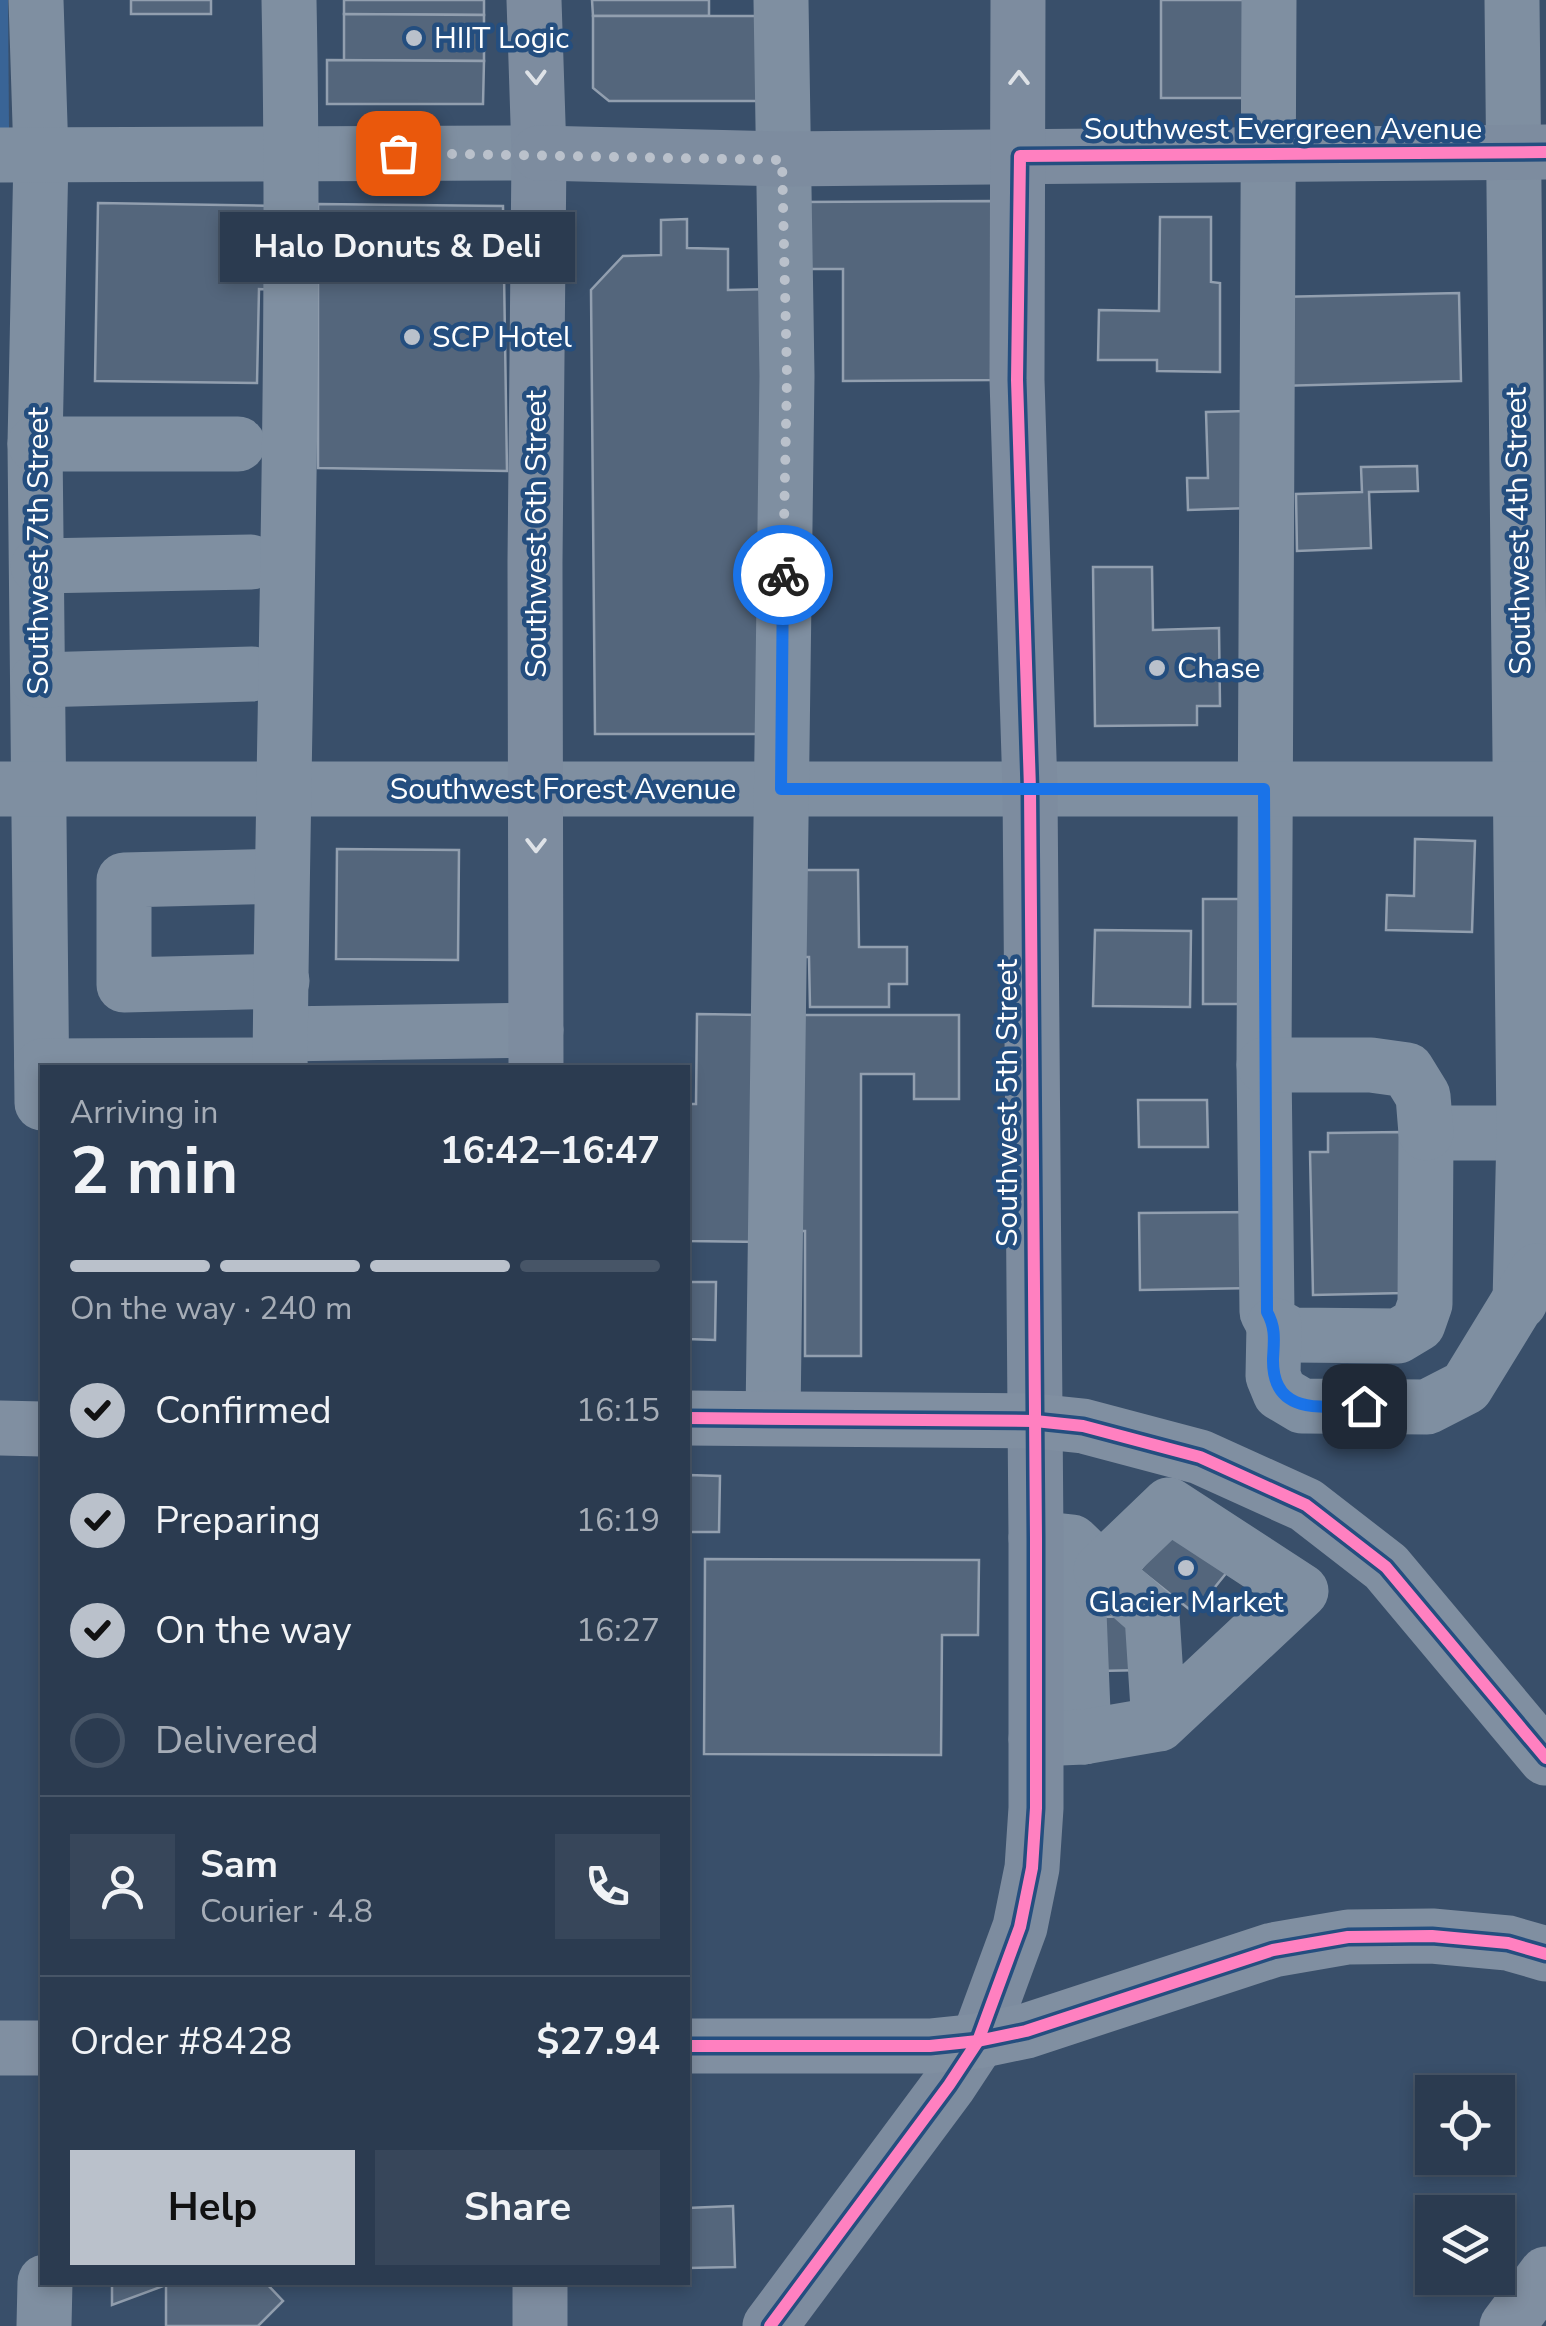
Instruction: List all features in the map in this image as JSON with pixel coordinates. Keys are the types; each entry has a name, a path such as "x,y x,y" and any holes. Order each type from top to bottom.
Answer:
{"highway":[{"path":"690,1418 1035,1420 1083,1426 1200,1456 1306,1505 1386,1568 1546,1758"},
{"path":"0,1428 40,1429"},
{"path":"690,2046 930,2046 978,2041 1026,2031 1273,1950 1348,1937 1432,1936 1527,1949 1546,1987"},
{"path":"0,2048 40,2048"},
{"path":"1507,2326 1546,2274"}],"main road":[{"name":"Southwest 6th Street","path":"534,0 539,153 536,1049"},
{"name":"Southwest 5th Street","path":"770,2326 950,2085 978,2041 1020,1927 1060,1738 1036,1538 1030,789 1017,380 1018,0"},
{"name":"Southwest Evergreen Avenue","path":"539,153 782,160 1529,152"},
{"path":"540,2285 540,2326"}],"street":[{"name":"Southwest 7th Street","path":"36,0 20,155 36,444 38,680 20,789 42,946 42,1065"},
{"path":"289,0 290,560 300,789 293,1041"},
{"path":"773,1417 787,376 782,0"},
{"path":"1268,0 1264,1064 1267,1312 1274,1325 1273,1376 1280,1393 1302,1406 1427,1407 1466,1386 1546,1256"},
{"name":"Southwest 4th Street","path":"1512,0 1529,152 1534,789 1520,1302"},
{"name":"Southwest Evergreen Avenue","path":"20,155 539,153"},
{"path":"36,444 238,444"},
{"path":"38,566 251,562"},
{"path":"38,680 252,674"},
{"name":"Southwest Forest Avenue","path":"20,789 1534,789"},
{"path":"293,1041 281,876 300,789"},
{"path":"281,876 124,880 124,985 293,1041"},
{"path":"42,946 125,946"},
{"path":"153,1065 293,1041 536,1049"},
{"path":"1264,1064 1371,1064 1407,1070 1423,1096 1426,1133 1425,1304 1418,1324 1398,1336 1292,1335 1274,1325"},
{"path":"1426,1133 1524,1133"},
{"path":"1301,1591 1169,1505 1078,1588 1060,1738 1159,1724 1301,1591 1348,1538"},
{"path":"1036,1538 1072,1542 1152,1615 1159,1724"},
{"path":"44,2285 44,2326"}],"shaded area":[{"path":"0,0 8,0 9,129 0,129"}],"building":[{"path":"131,0 211,0 211,14 131,14"},
{"path":"344,0 484,0 484,15 344,14"},
{"path":"592,0 709,0 709,16 593,16"},
{"path":"1161,0 1261,0 1261,98 1161,98"},
{"name":"HIIT Logic","path":"344,14 484,15 484,61 344,60"},
{"path":"593,16 768,16 768,101 609,101 593,88"},
{"path":"327,60 484,61 483,104 327,104"},
{"path":"992,201 993,380 843,381 843,269 799,269 798,202"},
{"path":"98,203 279,206 278,290 259,289 257,383 95,381"},
{"name":"SCP Hotel","path":"318,204 503,206 507,471 318,468"},
{"path":"1160,217 1211,217 1211,282 1220,283 1220,372 1157,371 1157,360 1098,360 1099,310 1159,311"},
{"path":"687,219 687,248 728,249 728,290 777,289 770,734 595,734 591,290 623,256 661,255 661,220"},
{"path":"1459,293 1461,381 1279,386 1277,297"},
{"path":"1249,411 1251,508 1188,510 1187,478 1208,478 1206,412"},
{"path":"1417,466 1418,491 1369,492 1371,548 1297,551 1296,494 1362,492 1361,467"},
{"name":"Chase","path":"1093,567 1152,567 1153,630 1219,628 1220,706 1197,706 1197,725 1095,726"},
{"path":"1415,839 1475,841 1472,932 1386,930 1387,895 1414,896"},
{"path":"337,849 459,850 458,960 336,959"},
{"path":"798,870 858,870 859,947 907,947 907,984 889,984 889,1007 810,1007 809,957 798,957"},
{"path":"1203,899 1254,899 1255,1004 1203,1004"},
{"path":"1095,930 1191,931 1190,1007 1093,1006"},
{"path":"697,1014 766,1015 764,1242 690,1241 690,1104 696,1104"},
{"path":"798,1015 959,1015 959,1099 914,1099 914,1074 861,1074 861,1356 805,1356 805,1231 798,1231"},
{"path":"1138,1100 1207,1100 1208,1147 1139,1147"},
{"path":"1401,1132 1404,1293 1313,1295 1310,1152 1328,1152 1328,1133"},
{"path":"1256,1212 1256,1288 1140,1290 1139,1213"},
{"path":"690,1282 716,1282 715,1340 690,1339"},
{"path":"690,1475 720,1476 719,1532 690,1532"},
{"name":"Glacier Market","path":"1177,1524 1232,1566 1194,1613 1140,1570"},
{"path":"705,1559 979,1560 978,1635 942,1635 941,1755 704,1754"},
{"path":"1146,1616 1147,1670 1096,1671 1095,1617"},
{"path":"733,2206 735,2267 690,2268 690,2208"},
{"path":"112,2285 166,2285 112,2305"},
{"path":"166,2285 268,2285 283,2301 258,2326 166,2326"}],"cycle path":[{"path":"770,2326 978,2041 1020,1927 1032,1868 1036,1808 1036,1538 1030,789 1017,380 1020,156 1546,152"},
{"path":"690,1418 1035,1421 1083,1426 1200,1457 1306,1505 1386,1567 1546,1758"},
{"path":"690,2046 930,2046 978,2041 1026,2031 1273,1950 1348,1937 1432,1936 1508,1943 1546,1954"}],"way so far":[{"path":"398,153 782,160 787,376 783,575"}],"place":[{"name":"HIIT Logic","path":"414,38"},
{"name":"Halo Donuts & Deli","path":"398,153"},
{"name":"SCP Hotel","path":"412,337"},
{"name":"Chase","path":"1157,668"},
{"name":"Glacier Market","path":"1186,1568"}],"route":[{"path":"783,575 781,789 1264,789 1267,1312 1274,1325 1273,1376 1280,1393 1302,1406 1364,1406"}]}
